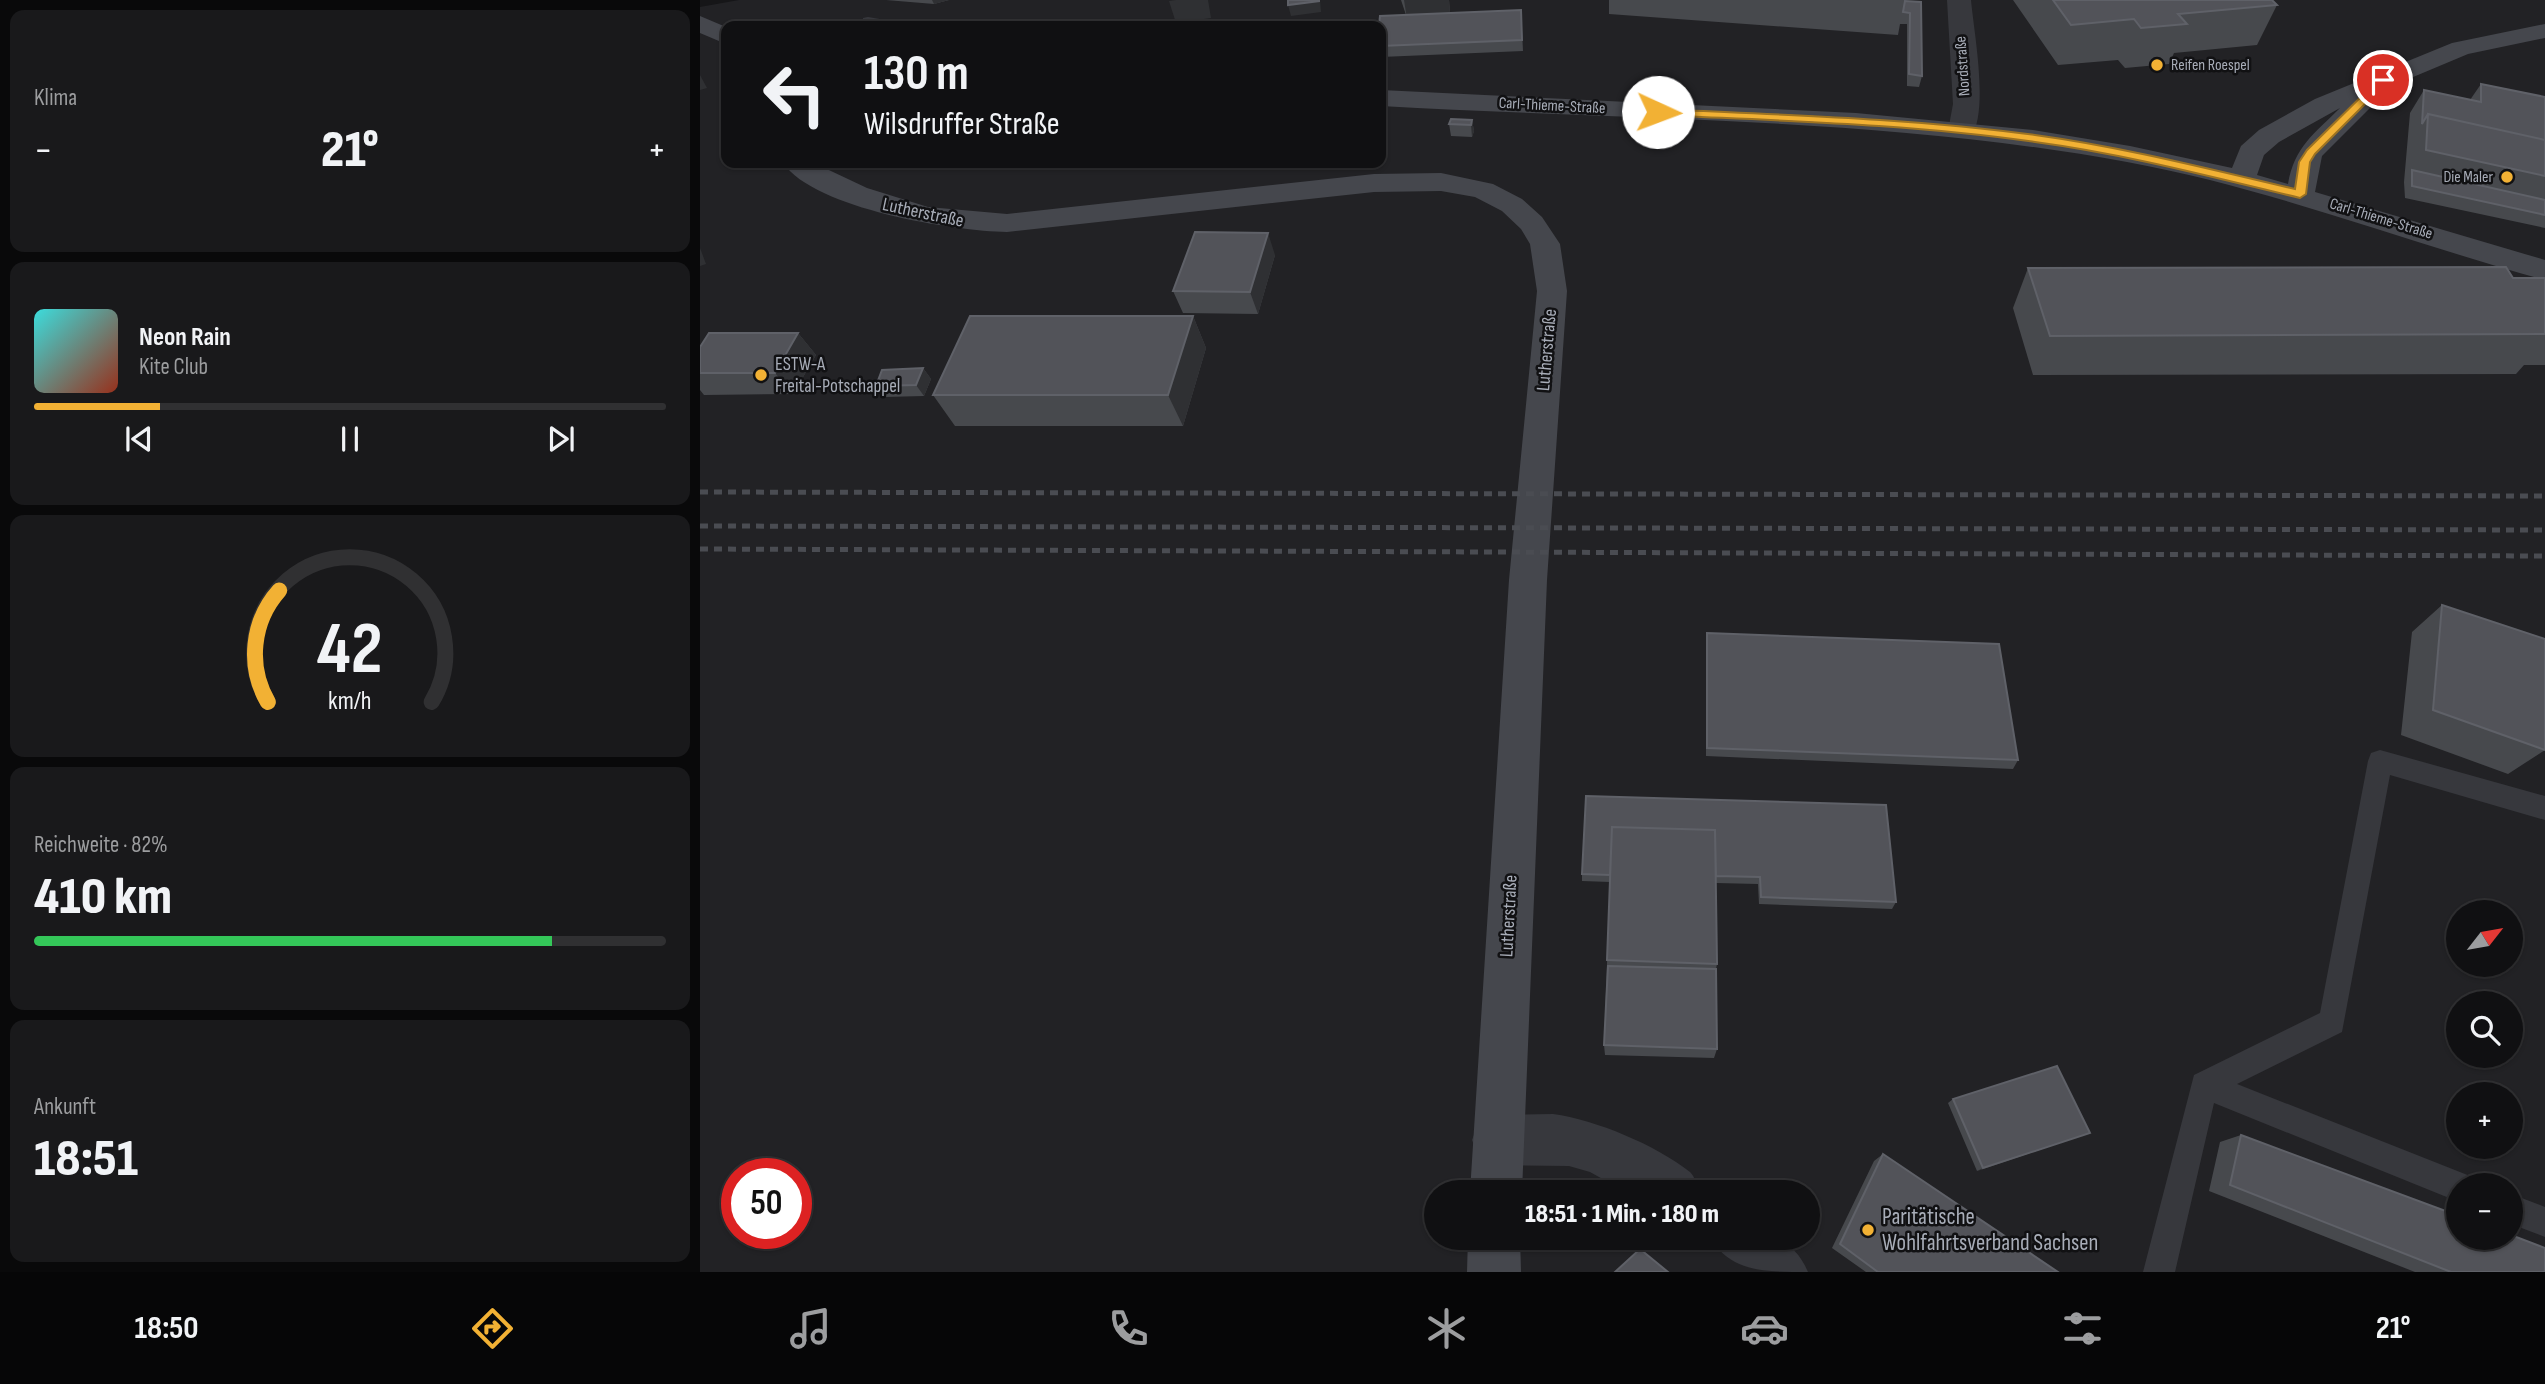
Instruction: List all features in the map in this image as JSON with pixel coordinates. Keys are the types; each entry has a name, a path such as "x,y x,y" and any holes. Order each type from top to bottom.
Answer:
{"main road":[{"path":"700,23 721,34"},
{"path":"2242,179 2251,152 2269,136 2324,105 2461,48 2545,31"},
{"path":"2300,194 2305,162 2311,152 2383,80"},
{"name":"Carl-Thieme-Straße","path":"1386,98 1856,121 1961,131 2130,153 2300,194 2545,270"},
{"name":"Lutherstraße","path":"803,168 808,172 834,175 885,207 923,217 985,223 1374,183 1441,182 1483,190 1512,205 1532,223 1545,244 1552,291 1528,580 1496,1180"},
{"path":"1494,1250 1494,1272"}],"street":[{"name":"Nordstraße","path":"1959,0 1966,104 1961,131"},
{"path":"1497,1140 1555,1139 1617,1159 1653,1180"},
{"path":"1753,1250 1781,1272"}],"lane":[{"path":"2204,1085 2332,1022 2380,761 2545,808"},
{"path":"2204,1085 2446,1182"},
{"path":"2159,1272 2204,1085"},
{"path":"2523,1214 2545,1222"}],"shaded area":[{"path":"739,0 2545,0 2545,1272 700,1272 700,7"}],"building":[{"path":"1288,0 1319,0 1319,1 1288,5"},
{"path":"2053,0 2272,0 2277,5 2178,14 2187,24 2141,28 2134,19 2071,25"},
{"path":"1905,1 1921,2 1922,76 1909,74 1910,13 1903,12"},
{"path":"1521,10 1522,40 1386,46 1386,21 1380,21 1380,16"},
{"path":"2481,84 2545,97 2545,140 2428,114 2422,124 2424,90 2481,102"},
{"path":"2428,114 2545,140 2545,176 2426,150"},
{"path":"1451,119 1472,120 1471,125 1449,124"},
{"path":"2412,170 2545,200 2545,215 2412,186"},
{"path":"1195,232 1268,233 1250,292 1173,291"},
{"path":"2506,267 2513,278 2545,278 2545,334 2050,336 2028,268"},
{"path":"970,316 1193,316 1168,395 933,395"},
{"path":"709,333 798,333 775,373 700,373 700,347"},
{"path":"923,368 916,385 876,386 882,370"},
{"path":"2442,605 2545,639 2545,750 2433,710"},
{"path":"1707,633 1999,644 2018,760 1707,748"},
{"path":"1586,796 1886,805 1896,902 1761,897 1760,877 1716,876 1715,830 1612,827 1610,875 1582,874"},
{"path":"1612,827 1715,830 1717,964 1607,960"},
{"path":"1608,966 1716,969 1717,1049 1604,1045"},
{"path":"2057,1066 2090,1133 1983,1168 1953,1099"},
{"path":"2241,1135 2446,1211 2446,1250 2523,1250 2523,1240 2545,1248 2545,1272 2451,1272 2230,1185"},
{"path":"1883,1154 2058,1272 1878,1272 1840,1244"},
{"path":"1641,1250 1668,1272 1615,1272"}],"railway":[{"path":"700,492 2545,496"},
{"path":"700,526 2545,530"},
{"path":"700,549 2545,556"}],"place":[{"name":"Reifen Roespel","path":"2157,65"},
{"name":"Die Maler","path":"2507,177"},
{"name":"ESTW-A Freital-Potschappel","path":"761,375"},
{"name":"Paritätische Wohlfahrtsverband Sachsen","path":"1868,1230"}],"route":[{"path":"1658,112 1856,121 2033,138 2130,153 2300,194 2305,162 2315,146 2383,80"}]}
